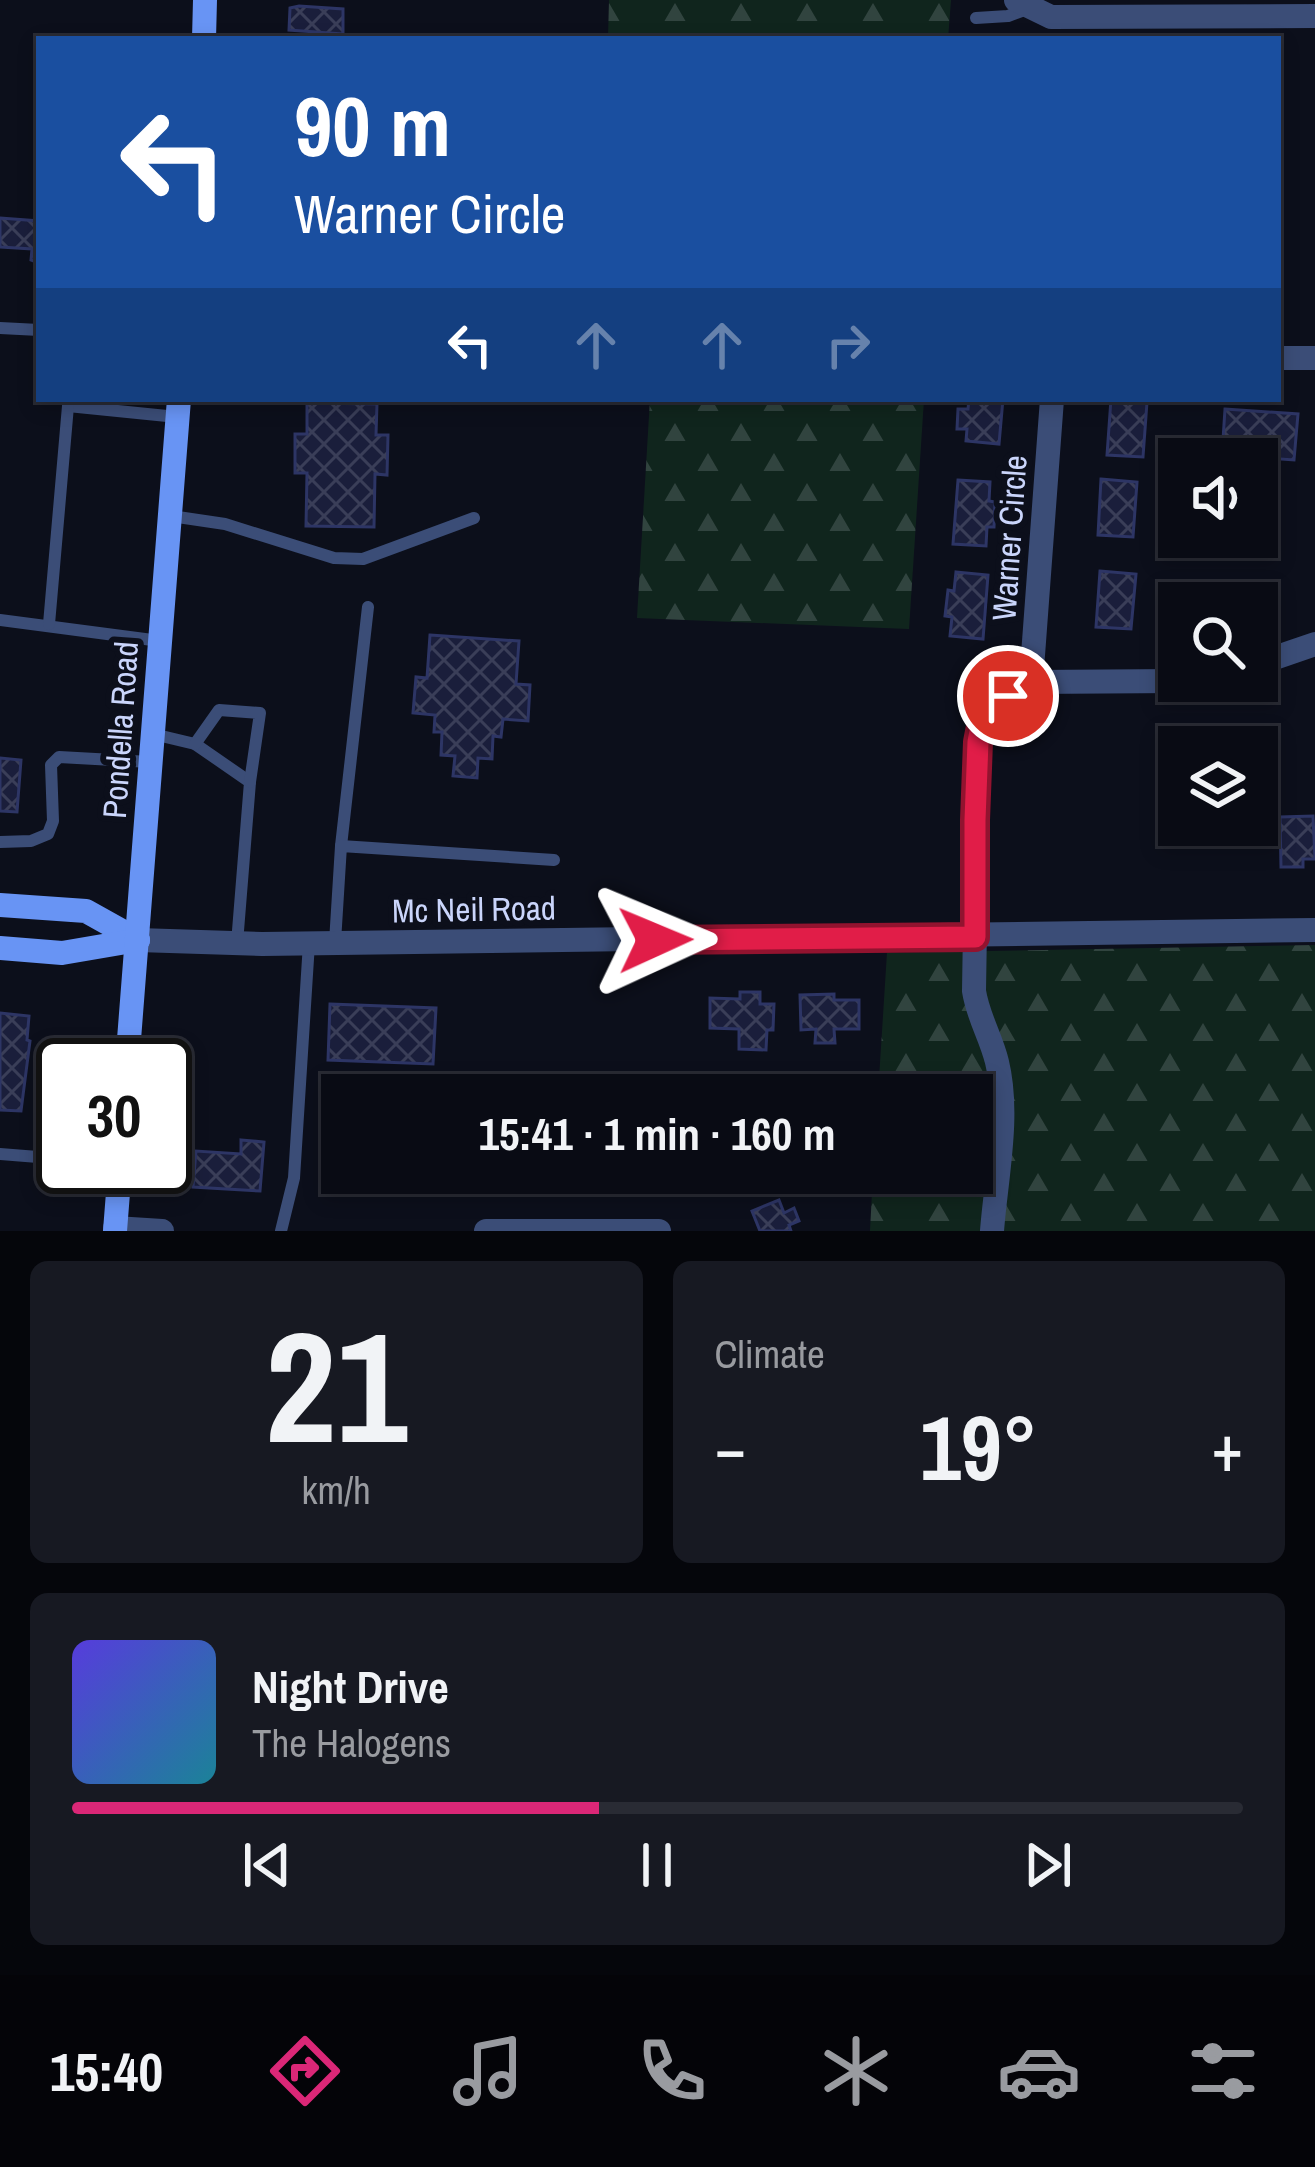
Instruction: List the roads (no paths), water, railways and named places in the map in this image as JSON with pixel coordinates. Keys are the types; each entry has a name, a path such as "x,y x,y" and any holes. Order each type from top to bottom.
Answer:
{"main road":[{"path":"204,36 205,0"},
{"name":"Pondella Road","path":"129,1038 178,408"},
{"path":"0,905 86,911 137,940"},
{"path":"0,948 62,953 137,940"},
{"path":"115,1230 118,1194"}],"street":[{"path":"1022,4 1051,17 1315,16"},
{"path":"1281,358 1315,358"},
{"name":"Warner Circle","path":"1031,682 1052,402"},
{"path":"1278,657 1315,644"},
{"path":"992,1231 1002,1095 997,1062 977,1016 975,937 978,742 984,711 1031,682 1158,682"},
{"name":"Mc Neil Road","path":"137,940 309,944 1315,930"},
{"path":"115,1230 162,1231"},
{"path":"486,1231 659,1231"}],"lane":[{"path":"976,18 1008,16 1022,4"},
{"path":"0,328 36,330"},
{"path":"49,624 69,403 178,408"},
{"path":"170,515 225,524 334,558 363,560 474,518"},
{"path":"335,943 368,607"},
{"path":"0,620 160,641"},
{"path":"195,744 218,710 260,713 237,943"},
{"path":"153,734 195,744 250,782"},
{"path":"0,842 31,842 48,834 53,820 51,766 59,757 151,762"},
{"path":"341,846 554,860"},
{"path":"281,1231 294,1178 309,944"},
{"path":"0,1154 36,1157"}]}
